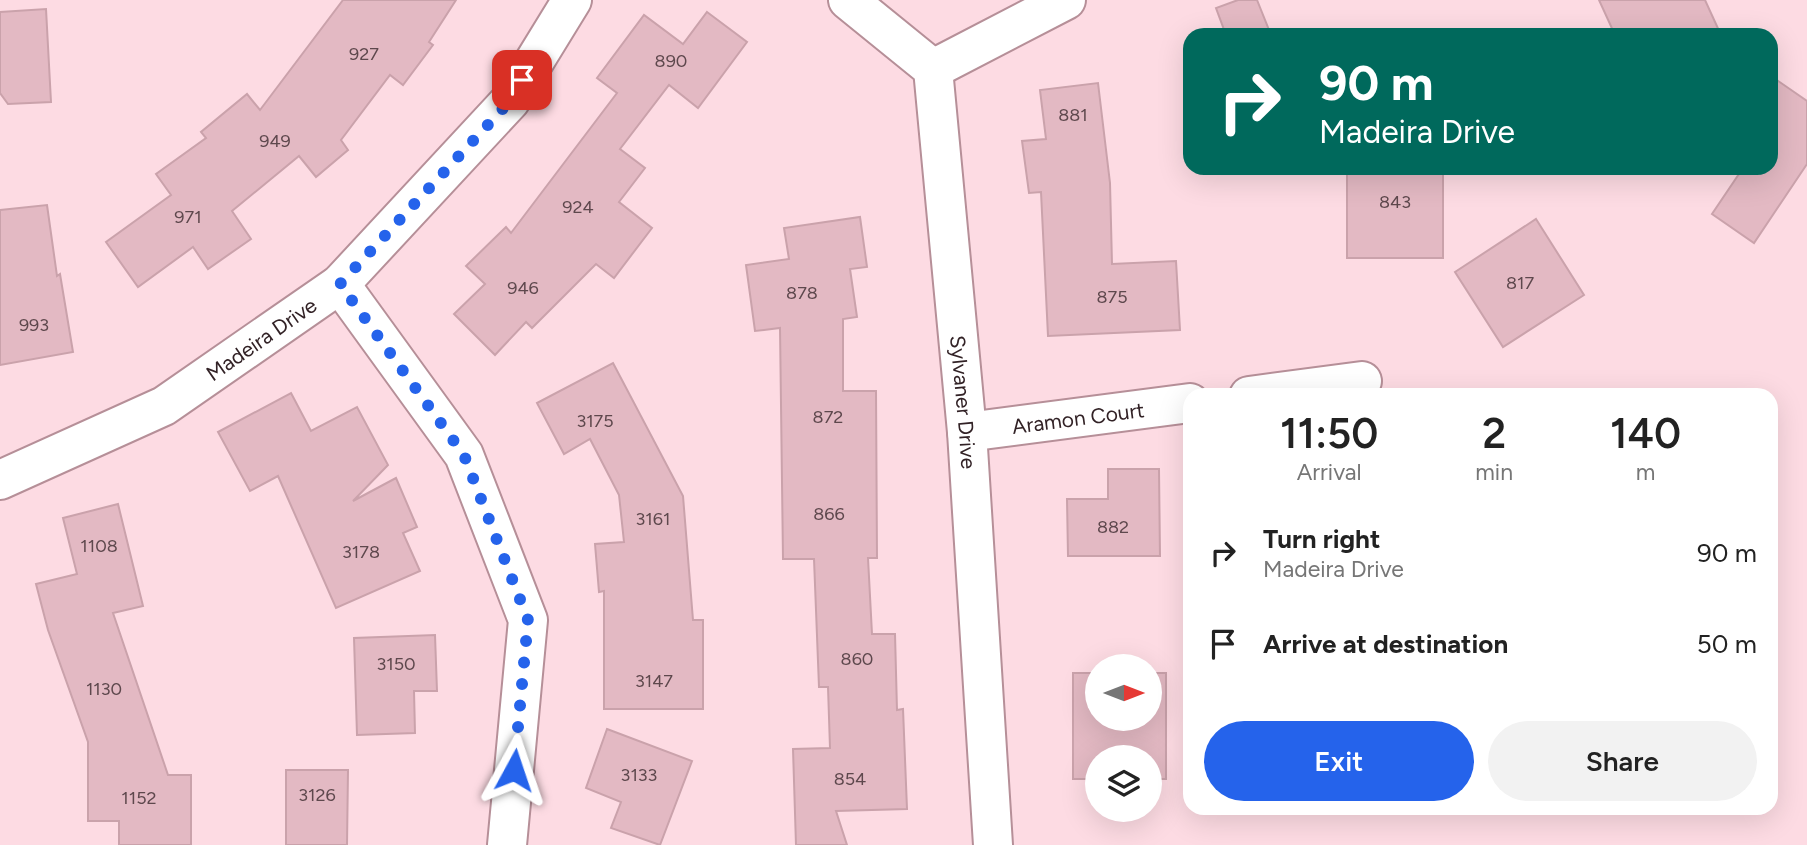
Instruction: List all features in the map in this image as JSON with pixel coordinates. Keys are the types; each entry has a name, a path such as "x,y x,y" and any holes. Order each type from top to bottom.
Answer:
{"street":[{"name":"Madeira Drive","path":"0,480 164,406 340,284 510,101 572,0"},
{"path":"848,0 933,69 1066,0"},
{"name":"Sylvaner Drive","path":"933,69 967,432 993,845"},
{"path":"340,284 464,455 528,620 507,845"},
{"path":"1309,388 1362,381"},
{"name":"Aramon Court","path":"967,432 1183,404"}],"building":[{"path":"343,0 456,0 429,42 433,45 403,85 390,75 341,140 348,150 316,177 299,156 232,211 251,239 208,269 193,247 138,287 106,242 171,195 156,174 206,138 201,132 247,94 260,110"},
{"path":"1238,0 1257,0 1268,28 1223,28 1216,8"},
{"path":"1599,0 1705,0 1718,28 1612,28"},
{"path":"46,9 51,102 8,104 0,93 0,12"},
{"path":"707,12 747,42 698,108 669,85 620,149 645,168 619,202 652,228 614,278 596,264 532,328 526,322 495,355 454,314 485,284 466,266 506,227 511,233 617,93 597,78 644,15 683,44"},
{"path":"1778,81 1807,101 1807,164 1754,243 1712,214 1738,175 1778,175"},
{"path":"1098,83 1110,183 1112,264 1176,261 1180,330 1048,336 1041,192 1029,193 1022,141 1046,139 1040,90"},
{"path":"1347,175 1443,175 1443,258 1347,258"},
{"path":"47,205 57,276 60,274 73,352 0,365 0,210"},
{"path":"860,217 867,267 850,269 857,317 843,319 843,391 876,391 877,558 868,558 872,634 895,634 897,710 903,709 907,809 836,811 847,845 796,845 793,749 830,748 828,687 819,687 814,559 783,559 780,328 755,331 746,265 789,259 784,228"},
{"path":"1536,219 1584,295 1503,347 1455,272"},
{"path":"613,363 683,496 693,620 703,620 703,709 604,709 604,591 599,592 595,544 624,542 619,495 590,439 564,454 537,403"},
{"path":"291,393 311,431 357,407 388,465 353,501 396,478 417,527 403,533 420,571 336,608 278,476 250,491 218,432"},
{"path":"1108,469 1159,469 1160,556 1068,556 1067,499 1108,499"},
{"path":"118,504 143,606 113,613 168,775 191,775 191,845 119,845 119,821 88,821 88,742 48,630 36,584 77,574 63,518"},
{"path":"435,635 437,691 414,691 415,733 357,735 354,638"},
{"path":"1073,673 1085,673 1085,732 1162,732 1162,673 1166,673 1166,779 1162,779 1162,745 1085,745 1085,779 1073,779"},
{"path":"607,729 692,761 660,845 611,828 621,802 586,788"},
{"path":"286,770 348,770 347,845 286,845"}],"route":[{"path":"514,770 528,620 464,455 340,284 510,101 522,80"}]}
